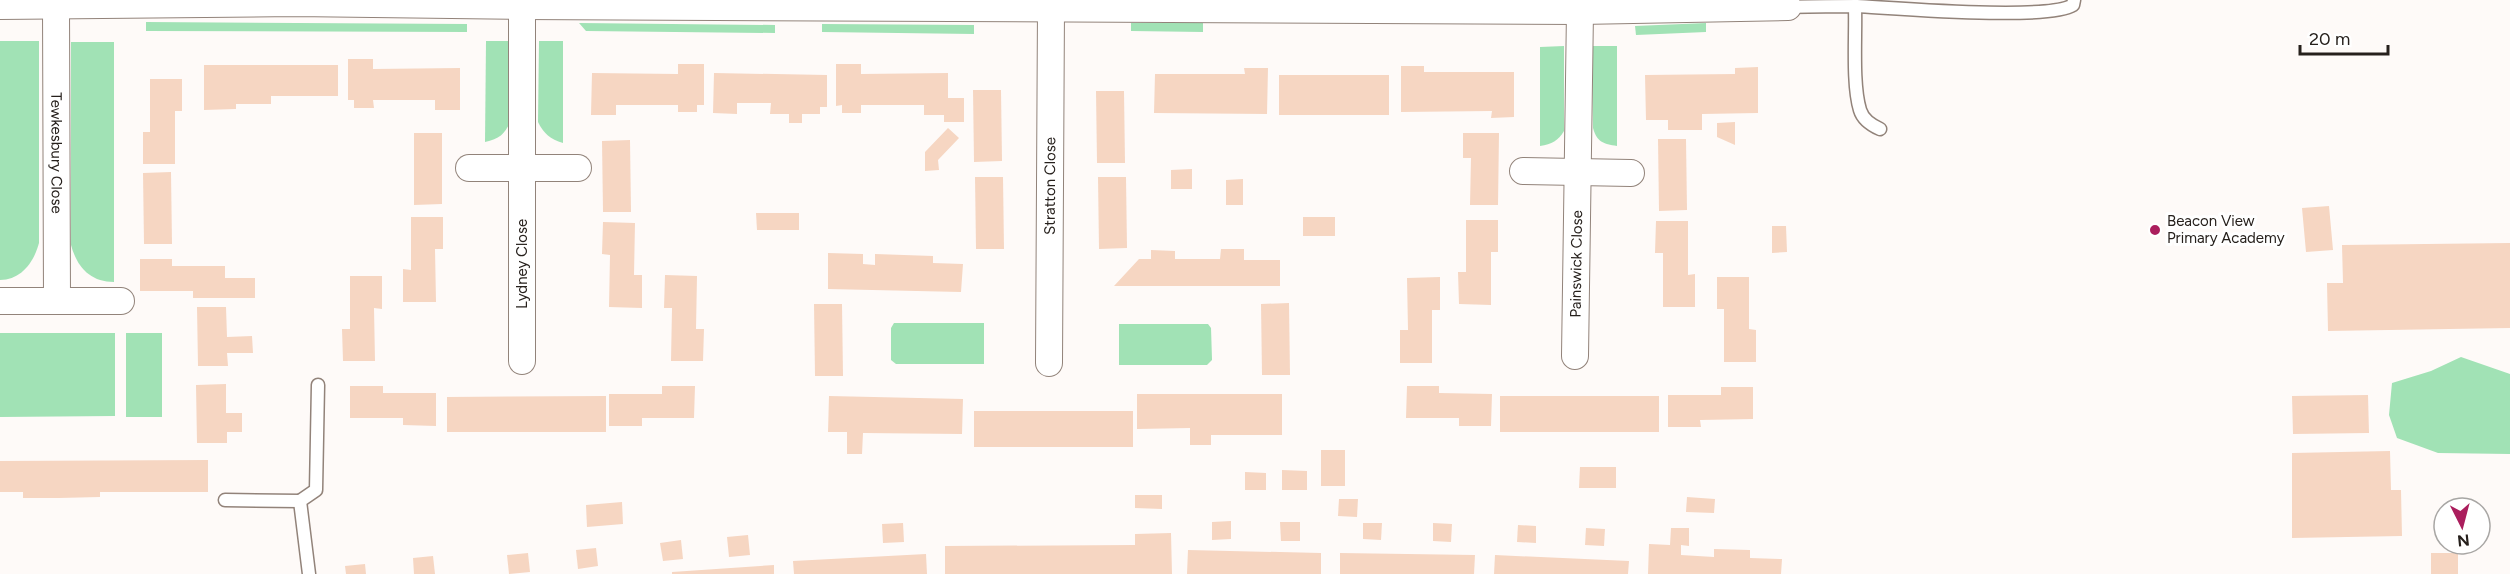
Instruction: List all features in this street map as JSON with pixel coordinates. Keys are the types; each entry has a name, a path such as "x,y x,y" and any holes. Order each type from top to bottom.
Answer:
{"street":[{"path":"0,6 295,1 522,6 1580,11 1788,7"},
{"name":"Tewkesbury Close","path":"56,6 57,301"},
{"name":"Lydney Close","path":"522,6 522,361"},
{"name":"Stratton Close","path":"1049,363 1051,8"},
{"name":"Painswick Close","path":"1575,356 1580,11"},
{"path":"469,168 578,168"},
{"path":"1523,171 1632,173"},
{"path":"0,301 121,301"}],"lane":[{"path":"1788,7 2002,6 2062,10 2073,5 2074,0"},
{"path":"1855,6 1856,71 1860,112 1872,126 1880,129"},
{"path":"225,500 300,501 316,490 318,385"},
{"path":"300,501 309,574"}],"green space":[{"path":"146,22 467,24 467,32 146,31"},
{"path":"579,23 775,25 775,33 586,31"},
{"path":"1131,23 1203,23 1203,32 1131,31"},
{"path":"1706,23 1706,32 1636,35 1635,26"},
{"path":"822,24 974,25 974,34 822,32"},
{"path":"0,41 39,41 39,243 26,269 14,277 0,280"},
{"path":"486,41 511,41 510,122 501,135 485,142"},
{"path":"539,41 563,41 563,143 548,136 538,122"},
{"path":"71,42 114,42 114,282 98,279 86,272 77,260 71,245"},
{"path":"1564,46 1564,131 1554,142 1540,146 1540,47"},
{"path":"1592,46 1617,46 1617,146 1601,142 1593,128"},
{"path":"894,323 984,323 984,364 896,364 891,360 891,328"},
{"path":"1119,324 1208,324 1211,328 1212,360 1207,365 1119,365"},
{"path":"0,333 115,333 115,416 0,417"},
{"path":"126,333 162,333 162,417 126,417"},
{"path":"2461,357 2510,374 2510,454 2438,453 2397,438 2389,415 2392,383 2431,371"}],"building":[{"path":"348,59 373,59 373,69 460,68 460,110 435,110 435,100 373,100 374,108 354,108 354,100 348,100"},
{"path":"678,64 704,64 704,105 697,105 697,112 678,112 678,105 616,105 616,115 591,115 592,73 678,74"},
{"path":"836,64 861,64 861,74 948,73 948,98 964,98 964,122 944,122 944,115 924,115 924,105 861,105 861,113 842,113 842,105 836,106"},
{"path":"204,65 338,65 338,96 271,96 271,104 236,104 236,109 204,110"},
{"path":"1401,66 1424,66 1424,72 1514,72 1514,117 1491,118 1492,111 1401,112"},
{"path":"1758,67 1758,113 1702,114 1702,130 1668,130 1668,120 1646,120 1645,75 1735,74 1735,68"},
{"path":"1244,68 1268,68 1267,114 1154,113 1155,74 1245,74"},
{"path":"714,73 827,75 827,107 820,107 820,114 802,114 802,123 789,123 789,114 770,114 771,103 737,103 737,114 713,113"},
{"path":"1279,75 1389,75 1389,115 1279,115"},
{"path":"150,79 182,79 182,111 175,111 175,164 143,164 143,132 150,132"},
{"path":"973,90 1001,90 1002,161 974,162"},
{"path":"1096,91 1124,91 1125,163 1097,163"},
{"path":"1735,122 1735,145 1717,137 1717,123"},
{"path":"948,128 959,138 938,160 939,170 925,171 925,152"},
{"path":"414,133 442,133 442,204 414,205"},
{"path":"1463,133 1499,133 1498,205 1470,205 1471,158 1463,158"},
{"path":"1658,139 1686,139 1687,210 1659,211"},
{"path":"630,140 631,212 603,212 602,141"},
{"path":"1192,169 1192,189 1171,189 1171,170"},
{"path":"171,172 172,244 144,244 143,173"},
{"path":"975,177 1003,177 1004,249 976,249"},
{"path":"1098,177 1126,177 1127,248 1099,249"},
{"path":"1243,179 1243,205 1226,205 1226,180"},
{"path":"2329,206 2333,250 2306,252 2302,208"},
{"path":"756,213 799,213 799,230 757,230"},
{"path":"411,217 443,217 443,249 435,249 436,302 403,302 403,269 411,270"},
{"path":"1303,217 1335,217 1335,236 1303,236"},
{"path":"1466,220 1498,220 1498,252 1491,252 1491,305 1459,304 1458,272 1466,272"},
{"path":"1656,221 1688,221 1688,275 1695,274 1695,307 1663,307 1663,253 1655,253"},
{"path":"603,222 635,223 634,275 642,275 642,308 609,307 610,255 602,254"},
{"path":"1772,226 1786,226 1787,252 1772,253"},
{"path":"2510,243 2510,328 2328,331 2327,283 2343,283 2342,245"},
{"path":"1221,249 1244,249 1244,260 1280,260 1280,286 1114,286 1139,259 1151,259 1151,250 1175,251 1175,259 1220,259"},
{"path":"828,253 863,254 863,264 875,265 875,254 933,256 933,263 963,264 961,292 828,289"},
{"path":"140,259 172,259 172,266 225,266 225,278 255,278 255,298 193,298 193,291 140,291"},
{"path":"665,275 697,276 696,329 704,329 703,361 671,361 672,308 664,308"},
{"path":"350,276 382,276 382,309 374,308 375,361 343,361 342,329 350,329"},
{"path":"1440,277 1440,310 1432,310 1432,363 1400,363 1400,330 1408,330 1407,278"},
{"path":"1717,277 1749,277 1749,329 1756,330 1756,362 1724,362 1724,309 1717,309"},
{"path":"1289,303 1290,375 1262,375 1261,304"},
{"path":"814,304 842,304 843,376 815,376"},
{"path":"197,307 226,307 227,337 252,336 253,353 227,353 228,366 198,366"},
{"path":"226,384 226,413 242,413 242,432 227,432 227,443 197,443 196,385"},
{"path":"350,386 383,386 383,393 436,393 436,426 403,425 403,418 350,418"},
{"path":"662,386 695,386 694,418 642,418 642,426 609,426 609,394 662,394"},
{"path":"1407,386 1439,386 1439,393 1492,394 1491,426 1459,426 1459,418 1406,418"},
{"path":"1721,387 1753,387 1753,419 1700,420 1701,427 1668,427 1668,395 1721,395"},
{"path":"1137,394 1282,394 1282,435 1211,435 1211,445 1190,445 1190,428 1137,429"},
{"path":"2368,395 2369,433 2293,434 2292,396"},
{"path":"606,396 606,432 447,432 447,397"},
{"path":"829,396 963,399 962,434 863,433 862,454 847,454 847,432 828,432"},
{"path":"1500,396 1659,396 1659,432 1500,432"},
{"path":"974,411 1133,411 1133,447 974,447"},
{"path":"1321,450 1345,450 1345,486 1321,486"},
{"path":"2390,451 2391,490 2401,490 2402,536 2292,538 2292,453"},
{"path":"208,460 208,492 100,492 100,497 23,498 23,492 0,492 0,461"},
{"path":"1580,467 1616,467 1616,488 1579,488"},
{"path":"1282,470 1307,471 1307,490 1282,490"},
{"path":"1245,472 1266,473 1266,490 1245,490"},
{"path":"1135,495 1162,495 1162,509 1135,508"},
{"path":"1687,497 1715,499 1714,513 1686,512"},
{"path":"1339,499 1358,499 1357,517 1338,516"},
{"path":"622,502 623,524 587,527 586,505"},
{"path":"1231,521 1231,539 1212,540 1212,522"},
{"path":"1280,522 1300,522 1300,541 1281,541"},
{"path":"903,523 904,542 883,543 882,524"},
{"path":"1363,523 1382,523 1381,540 1363,539"},
{"path":"1433,523 1452,524 1451,542 1433,541"},
{"path":"1518,525 1536,526 1536,543 1517,542"},
{"path":"1586,528 1605,529 1604,546 1585,545"},
{"path":"1671,528 1689,528 1689,546 1681,545 1681,555 1714,557 1714,549 1750,550 1750,558 1782,559 1781,574 1648,574 1649,544 1670,545"},
{"path":"1171,533 1172,574 945,574 945,546 1135,545 1135,534"},
{"path":"748,535 750,555 729,557 727,537"},
{"path":"681,540 683,559 663,561 660,543"},
{"path":"596,548 598,566 578,569 576,550"},
{"path":"1188,550 1321,553 1321,574 1187,574"},
{"path":"528,553 530,572 509,574 507,555"},
{"path":"1340,553 1475,555 1474,574 1340,574"},
{"path":"2431,553 2432,556 2458,556 2458,574 2431,574"},
{"path":"926,554 927,574 794,574 793,561"},
{"path":"1495,555 1629,561 1628,574 1494,574"},
{"path":"433,556 435,574 414,574 413,558"},
{"path":"365,564 366,574 346,574 345,566"},
{"path":"774,565 774,574 672,574 672,572"}],"place":[{"name":"Beacon View Primary Academy","path":"2155,230"}]}
